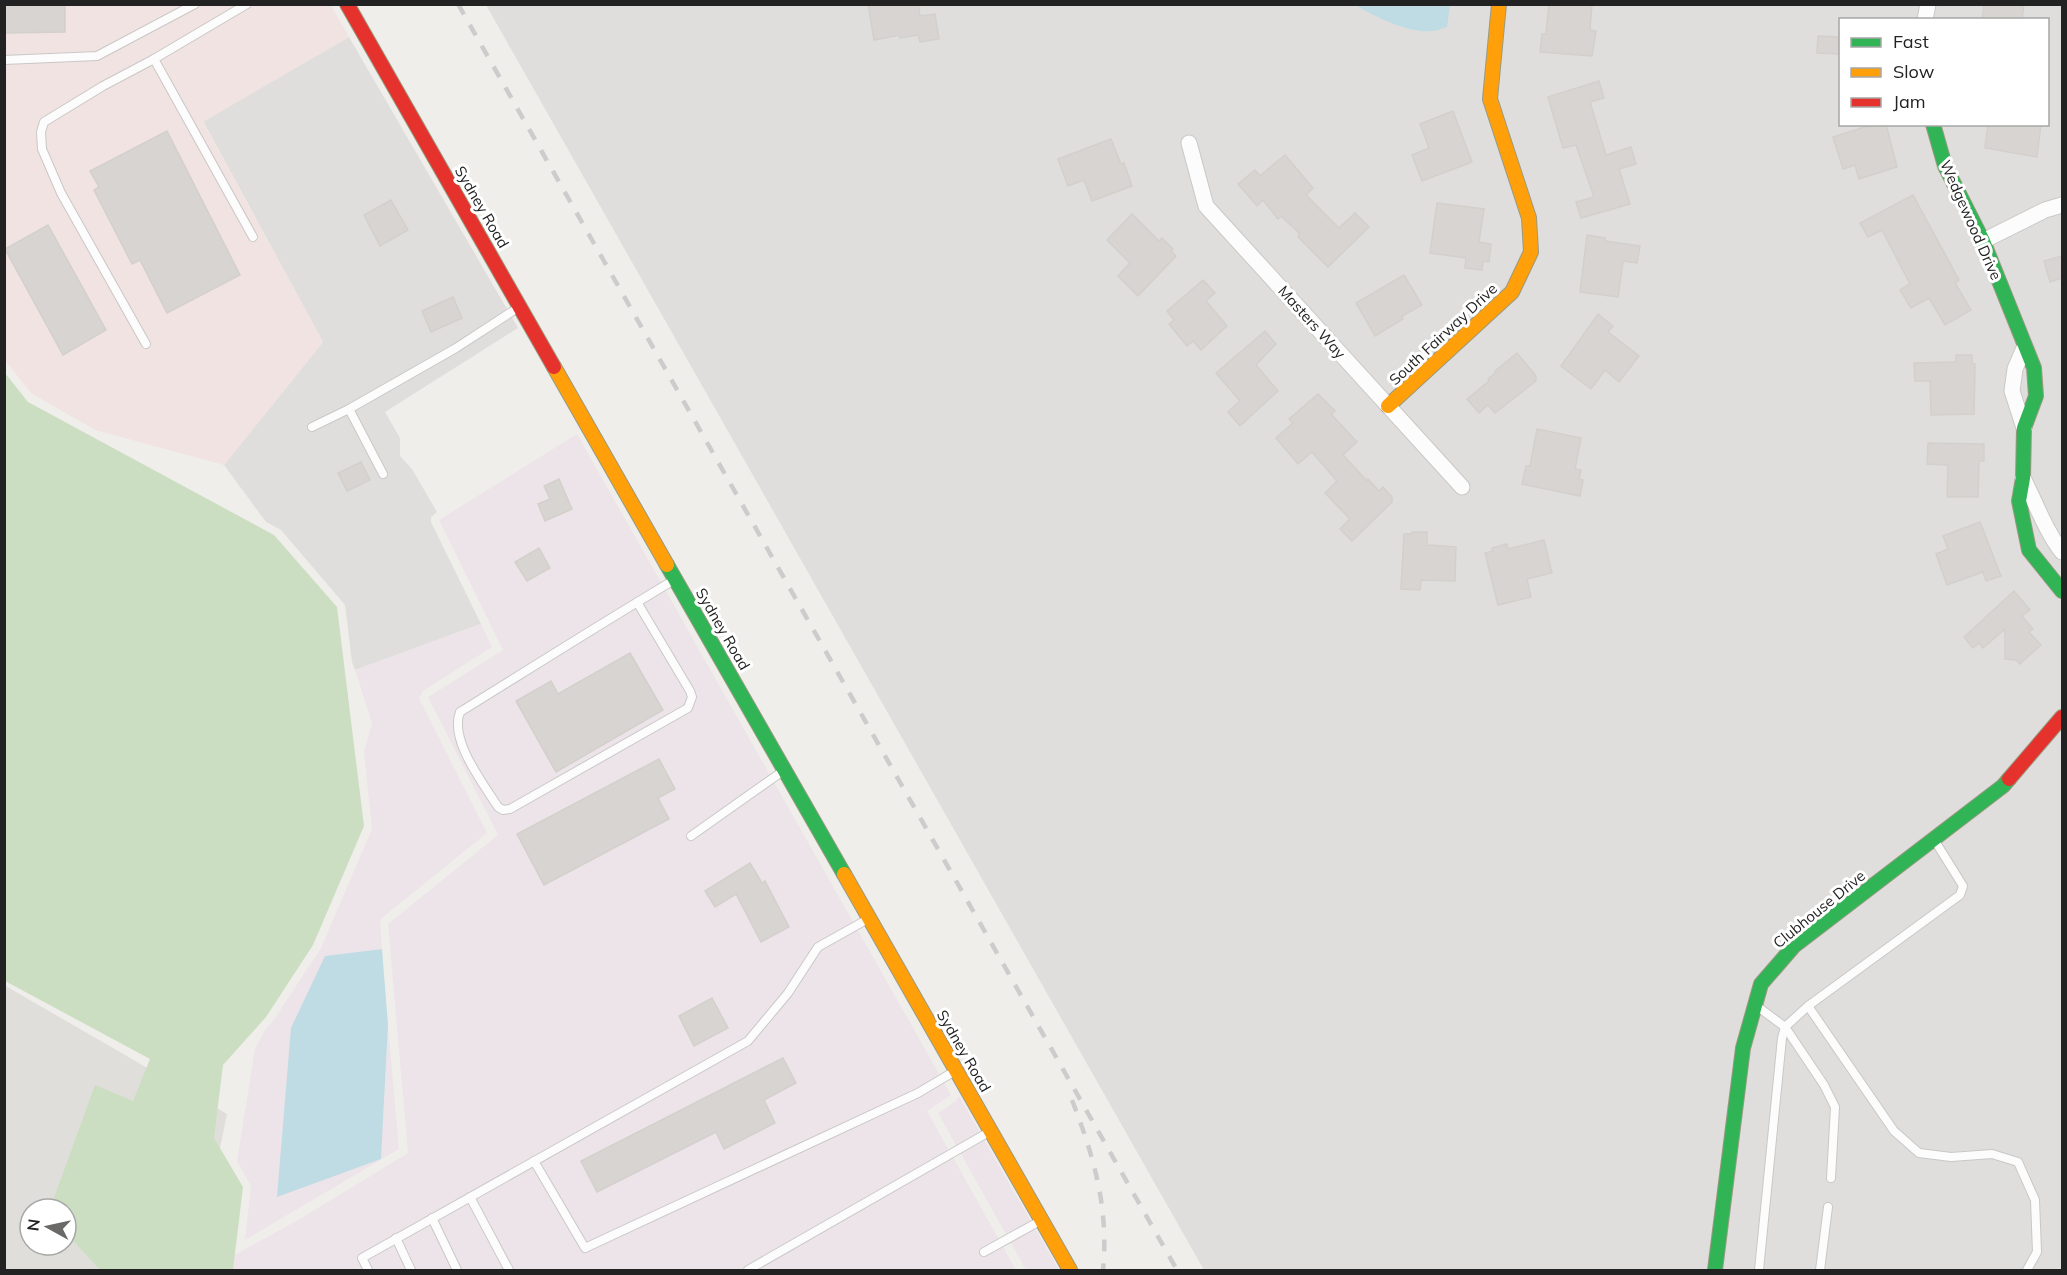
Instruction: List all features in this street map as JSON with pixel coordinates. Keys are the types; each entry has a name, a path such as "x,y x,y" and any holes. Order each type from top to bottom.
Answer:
{"street":[{"name":"Sydney Road","path":"348,4 1070,1270"},
{"name":"South Fairway Drive","path":"1388,406 1512,292 1531,252 1529,218 1490,99 1498,4"},
{"name":"Wedgewood Drive","path":"1934,126 1945,166 1983,241 2024,348 2034,368 2036,396 2024,428"},
{"name":"Masters Way","path":"1189,142 1206,206 1462,487"},
{"path":"1983,241 2045,210 2062,205"},
{"name":"Wedgewood Drive","path":"2024,348 2015,369 2012,391 2024,428 2023,478 2019,501 2029,550 2062,591"},
{"name":"Wedgewood Drive","path":"2023,478 2062,552"},
{"name":"Clubhouse Drive","path":"1715,1270 1743,1048 1761,984 1794,946 2003,786 2062,717"}],"lane":[{"path":"4,60 97,56 195,4"},
{"path":"146,344 61,193 42,149 41,132 44,123 103,86 247,4"},
{"path":"154,59 253,237"},
{"path":"312,427 349,409 456,348 520,307"},
{"path":"349,409 383,474"},
{"path":"637,602 690,691 692,697 688,708 510,809 503,810 498,807 467,757 459,737 457,724 460,712 637,602 675,579"},
{"path":"691,836 784,770"},
{"path":"1759,1270 1782,1038 1785,1027 1809,1006 1960,895 1963,886 1934,839"},
{"path":"368,1270 362,1258 748,1041 788,993 818,947 869,918"},
{"path":"1755,1006 1785,1027 1824,1085 1834,1107 1831,1178"},
{"path":"1809,1006 1894,1131 1919,1154 1952,1157 1992,1154 2018,1162 2035,1200 2037,1252 2027,1270"},
{"path":"534,1161 585,1248 918,1093 956,1070"},
{"path":"748,1270 991,1131"},
{"path":"470,1197 509,1270"},
{"path":"1820,1270 1828,1207"},
{"path":"432,1218 457,1270"},
{"path":"984,1252 1042,1220"},
{"path":"396,1238 411,1270"}],"shaded area":[{"path":"4,5 331,5 349,37 203,122 323,342 224,465 95,430 31,393 5,360"},
{"path":"486,5 2062,5 2062,1270 1204,1270"},
{"path":"349,37 518,328 385,412 400,438 400,456 412,469 437,512 431,517 431,522 481,624 355,670 345,605 281,530 266,522 224,465 323,342 203,121"},
{"path":"577,434 951,1095 927,1111 1016,1270 227,1270 229,1258 303,1217 408,1153 388,924 498,835 428,697 503,650 439,520"},
{"path":"481,624 492,647 423,691 419,698 487,833 382,918 380,922 382,949 325,956 277,1196 381,1159 388,1025 399,1149 245,1240 251,1186 237,1161 255,1049 265,1030 321,948 372,829 364,752 372,723 355,670"},
{"path":"4,985 227,1114 195,1270 5,1270"},
{"path":"959,1096 1059,1270 1026,1270 938,1113 956,1101"}],"green space":[{"path":"5,373 28,402 274,535 337,607 364,826 313,945 266,1017 223,1065 214,1138 243,1187 233,1270 100,1270 78,1246 78,1197 54,1197 95,1085 133,1101 150,1059 5,981"}],"water":[{"path":"1450,4 1447,27 1435,31 1403,27 1355,5"},
{"path":"382,949 388,1025 381,1159 277,1197 291,1028 325,956"}],"building":[{"path":"4,4 65,4 65,32 4,33"},
{"path":"868,4 918,4 920,16 935,14 939,39 920,42 918,35 900,38 899,35 874,40"},
{"path":"1549,4 1592,4 1590,30 1596,31 1592,56 1540,52 1542,34 1546,34"},
{"path":"1984,4 2024,4 2022,18 1982,18"},
{"path":"1818,36 1839,37 1839,54 1817,53"},
{"path":"1599,81 1604,98 1590,102 1606,155 1631,147 1636,164 1619,169 1630,204 1581,218 1576,202 1594,197 1576,145 1563,148 1548,97"},
{"path":"1453,111 1472,162 1422,181 1412,155 1429,148 1420,124"},
{"path":"1868,126 1887,126 1897,167 1859,179 1855,165 1843,169 1833,137"},
{"path":"1988,126 2041,126 2037,157 1985,148"},
{"path":"167,131 240,275 167,313 140,260 132,264 94,190 99,187 90,171"},
{"path":"1111,139 1121,164 1124,163 1132,186 1092,201 1084,180 1068,186 1058,159"},
{"path":"1285,155 1313,188 1306,195 1339,228 1355,213 1369,227 1328,267 1281,216 1278,219 1263,200 1257,206 1238,184 1255,170 1260,176"},
{"path":"1913,195 1959,280 1955,283 1971,310 1945,325 1929,298 1911,308 1900,290 1910,284 1882,230 1868,237 1860,223"},
{"path":"391,200 408,230 380,246 364,215"},
{"path":"1437,203 1484,209 1479,242 1491,244 1489,262 1483,261 1482,270 1465,268 1466,258 1430,253"},
{"path":"1132,214 1159,241 1162,238 1173,249 1171,251 1176,256 1138,296 1118,276 1130,263 1107,240"},
{"path":"48,225 106,330 63,355 5,249"},
{"path":"1587,235 1605,238 1605,241 1640,246 1637,263 1623,261 1618,297 1580,292"},
{"path":"2062,256 2062,278 2050,282 2044,261"},
{"path":"1404,275 1422,305 1402,316 1403,319 1375,336 1356,303"},
{"path":"1203,280 1215,293 1206,301 1227,326 1201,350 1193,341 1187,346 1169,324 1174,320 1167,311"},
{"path":"453,297 462,318 431,332 422,311"},
{"path":"1598,314 1613,326 1608,332 1639,356 1619,382 1605,370 1591,389 1561,366"},
{"path":"1265,331 1276,344 1256,365 1278,391 1240,426 1228,412 1240,401 1216,373"},
{"path":"1517,353 1536,376 1536,381 1495,413 1488,405 1479,413 1467,399"},
{"path":"1956,355 1972,355 1972,363 1975,364 1974,414 1931,415 1930,381 1915,381 1914,363 1956,362"},
{"path":"1318,394 1335,411 1331,414 1357,442 1343,455 1367,481 1368,479 1379,491 1383,487 1392,497 1392,502 1352,541 1340,529 1350,519 1325,493 1337,481 1312,452 1298,464 1276,438 1293,423 1289,419"},
{"path":"1537,429 1581,438 1575,469 1581,470 1579,479 1583,480 1580,496 1522,484 1526,466 1530,466"},
{"path":"1928,443 1984,444 1984,461 1979,461 1978,497 1947,497 1948,465 1927,464"},
{"path":"361,462 370,480 347,491 338,473"},
{"path":"559,479 572,509 545,521 538,504 550,499 544,486"},
{"path":"1980,522 2001,576 1986,581 1983,572 1947,585 1936,554 1948,549 1943,536"},
{"path":"1427,532 1427,545 1456,547 1455,581 1421,580 1420,590 1401,589 1404,534"},
{"path":"1544,540 1552,573 1527,579 1531,597 1498,605 1485,553 1493,551 1492,548 1507,544 1508,549"},
{"path":"539,548 550,568 527,581 515,562"},
{"path":"2014,591 2030,610 2022,616 2033,629 2029,632 2041,645 2020,664 2016,660 2005,659 2005,629 1983,648 1979,643 1973,648 1964,637"},
{"path":"630,653 663,710 556,772 516,701 551,681 558,694"},
{"path":"659,759 675,789 658,798 669,819 544,885 517,834"},
{"path":"750,863 762,883 765,881 789,927 761,942 736,894 715,907 705,891"},
{"path":"712,998 728,1028 694,1046 679,1016"},
{"path":"783,1058 796,1083 764,1100 775,1123 724,1149 716,1132 597,1192 581,1161"}],"railway":[{"path":"458,4 1177,1270"},
{"path":"1072,1100 1093,1162 1102,1204 1103,1270"}],"traffic: fast":[{"path":"1934,126 1945,166 1983,241 2034,368 2036,396 2024,428 2023,478 2019,501 2029,550 2062,591"},
{"path":"667,565 844,874"},
{"path":"1715,1270 1743,1048 1761,984 1794,946 2003,786 2009,779"}],"traffic: slow":[{"path":"1388,406 1512,292 1531,252 1529,218 1490,99 1499,4"},
{"path":"554,367 667,565"},
{"path":"844,874 1070,1270"}],"traffic: jam":[{"path":"347,4 554,367"},
{"path":"2009,779 2062,717"}]}
